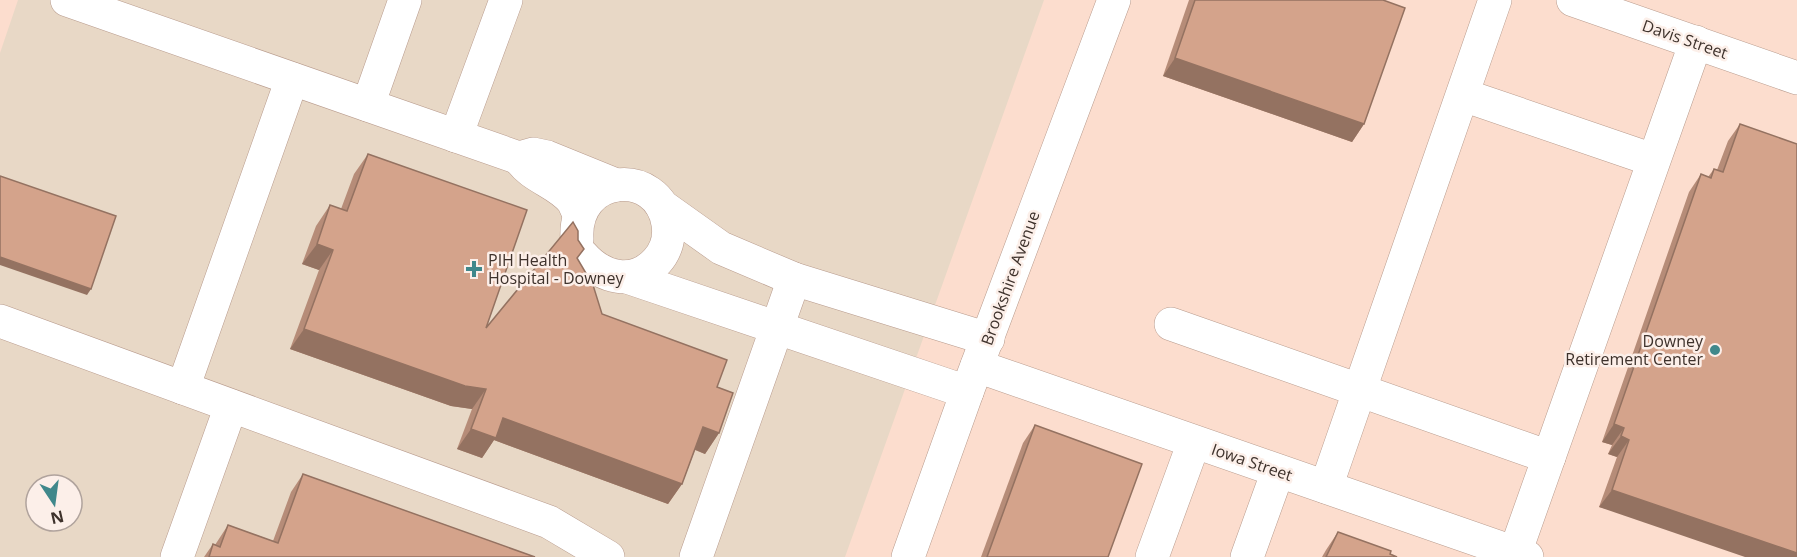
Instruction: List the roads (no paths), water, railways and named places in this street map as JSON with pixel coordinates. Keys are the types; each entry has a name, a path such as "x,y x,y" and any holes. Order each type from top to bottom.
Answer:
{"street":[{"path":"67,0 519,158 530,171 550,182 572,201 579,236 601,272 627,277 777,329 977,366"},
{"path":"369,105 405,0"},
{"path":"456,136 506,0"},
{"name":"Brookshire Avenue","path":"908,557 1114,0"},
{"path":"1326,487 1495,0"},
{"name":"Davis Street","path":"1573,0 1636,10 1696,42 1797,78"},
{"path":"1521,555 1549,457 1696,42"},
{"path":"183,388 292,79"},
{"path":"1462,95 1653,160"},
{"path":"519,158 533,154 547,157 616,185"},
{"path":"579,236 586,203 595,193 616,185 629,184 642,188 654,196 668,218 670,231 667,245 661,257 652,267 627,277"},
{"path":"662,206 721,248 794,279 977,366"},
{"path":"696,557 794,279"},
{"path":"0,321 549,522 609,557"},
{"path":"1171,324 1549,457"},
{"name":"Iowa Street","path":"977,366 1521,555"},
{"path":"177,557 231,406"},
{"path":"1152,557 1194,442"},
{"path":"1247,557 1278,471"}],"place":[{"name":"PIH Health Hospital - Downey","path":"474,269"},
{"name":"Downey Retirement Center","path":"1715,350"}]}
